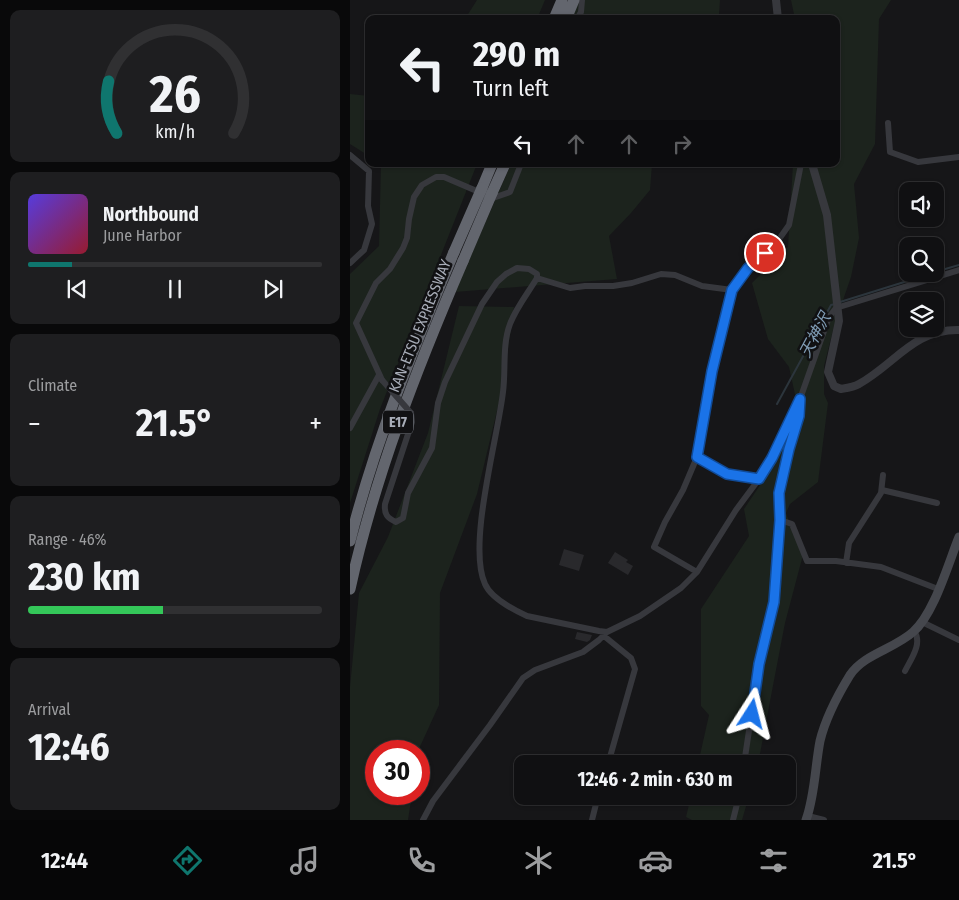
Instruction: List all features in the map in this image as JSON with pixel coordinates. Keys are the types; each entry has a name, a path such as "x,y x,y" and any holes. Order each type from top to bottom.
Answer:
{"highway":[{"path":"556,15 562,0"},
{"path":"568,15 574,0"},
{"name":"KAN-ETSU EXPRESSWAY","path":"350,589 367,518 398,421 416,371 463,261 487,190 491,167"},
{"name":"KAN-ETSU EXPRESSWAY","path":"350,541 368,474 407,365 454,252 487,190 503,167"}],"main road":[{"path":"807,818 821,740 828,719 847,681 862,663 903,639 922,622 932,603 959,537"}],"street":[{"path":"579,15 582,0"},
{"path":"776,0 778,15"},
{"path":"888,123 890,152 918,162 959,157"},
{"path":"350,155 369,171 368,206 372,224 364,250 350,263"},
{"path":"520,167 510,192 493,198 444,177 436,177 422,185 414,197 411,206 407,238 403,248 390,269 376,283 353,323 380,377 411,412 412,422 385,504 385,513 389,519 396,522 403,518 408,493 432,448 438,404 445,382 482,304 496,282 517,268 529,269 537,274 537,278"},
{"path":"697,572 654,547 665,522 683,490 697,457 712,371 732,290 744,272 777,242 789,225 800,167"},
{"path":"813,167 827,215 836,308 839,320 828,372 834,386 841,390 858,384 923,337 936,332 959,330"},
{"path":"423,820 434,801 523,678 531,672 583,652 606,634 640,616 681,588 697,572 772,458 800,399 829,317 836,308 959,270"},
{"path":"537,278 570,288 613,286 632,283 661,274 675,275 702,286 732,290"},
{"path":"537,278 519,306 510,324 507,336 503,390 484,500 481,528 481,567 485,585 500,600 517,612 527,616 599,631 606,634 631,658 635,669 611,755"},
{"path":"350,428 380,377"},
{"path":"745,755 759,664 774,602 780,520 779,493 799,416 800,399"},
{"path":"697,457 727,474 759,479"},
{"path":"846,563 849,543 882,490 883,475"},
{"path":"882,490 937,503"},
{"path":"780,520 792,524 807,561 881,567 938,589"},
{"path":"922,622 959,640"},
{"path":"905,671 919,639 914,631"},
{"path":"592,820 596,805"},
{"path":"733,820 737,805"},
{"path":"807,818 824,820"}],"shaded area":[{"path":"477,0 545,0 539,15 468,15"},
{"path":"569,0 720,0 719,15 564,15"},
{"path":"791,0 891,0 879,19 875,144 854,184 859,238 851,277 834,326 824,366 824,394 828,403 818,482 790,504 786,513 793,534 804,551 785,623 760,755 700,755 709,715 701,706 701,609 749,536 744,509 775,463 798,408 789,367 768,339 752,283 788,247 793,167 840,167 840,15 794,15"},
{"path":"350,94 365,96 365,153 350,144"},
{"path":"381,167 476,167 380,409 350,503 350,274 379,246"},
{"path":"510,167 652,167 650,190 609,236 617,279 455,292"},
{"path":"459,306 514,307 502,390 477,494 440,593 439,705 423,740 365,740 365,805 410,805 408,820 350,820 350,687 359,593 388,537 428,433"},
{"path":"689,805 746,805 742,820 692,820 686,817"}],"building":[{"path":"564,549 584,555 579,571 559,565"},
{"path":"615,552 628,560 626,562 633,566 628,575 608,563"},
{"path":"577,632 592,635 587,642 575,639"}],"waterway":[{"name":"天神沢","path":"944,269 959,265"},
{"name":"天神沢","path":"840,302 904,282"},
{"name":"天神沢","path":"777,404 831,305 835,304"}],"route":[{"path":"752,714 759,664 774,602 780,520 779,493 799,416 800,399 772,458 759,479 727,474 697,457 712,371 732,290 748,268 765,253"}]}
